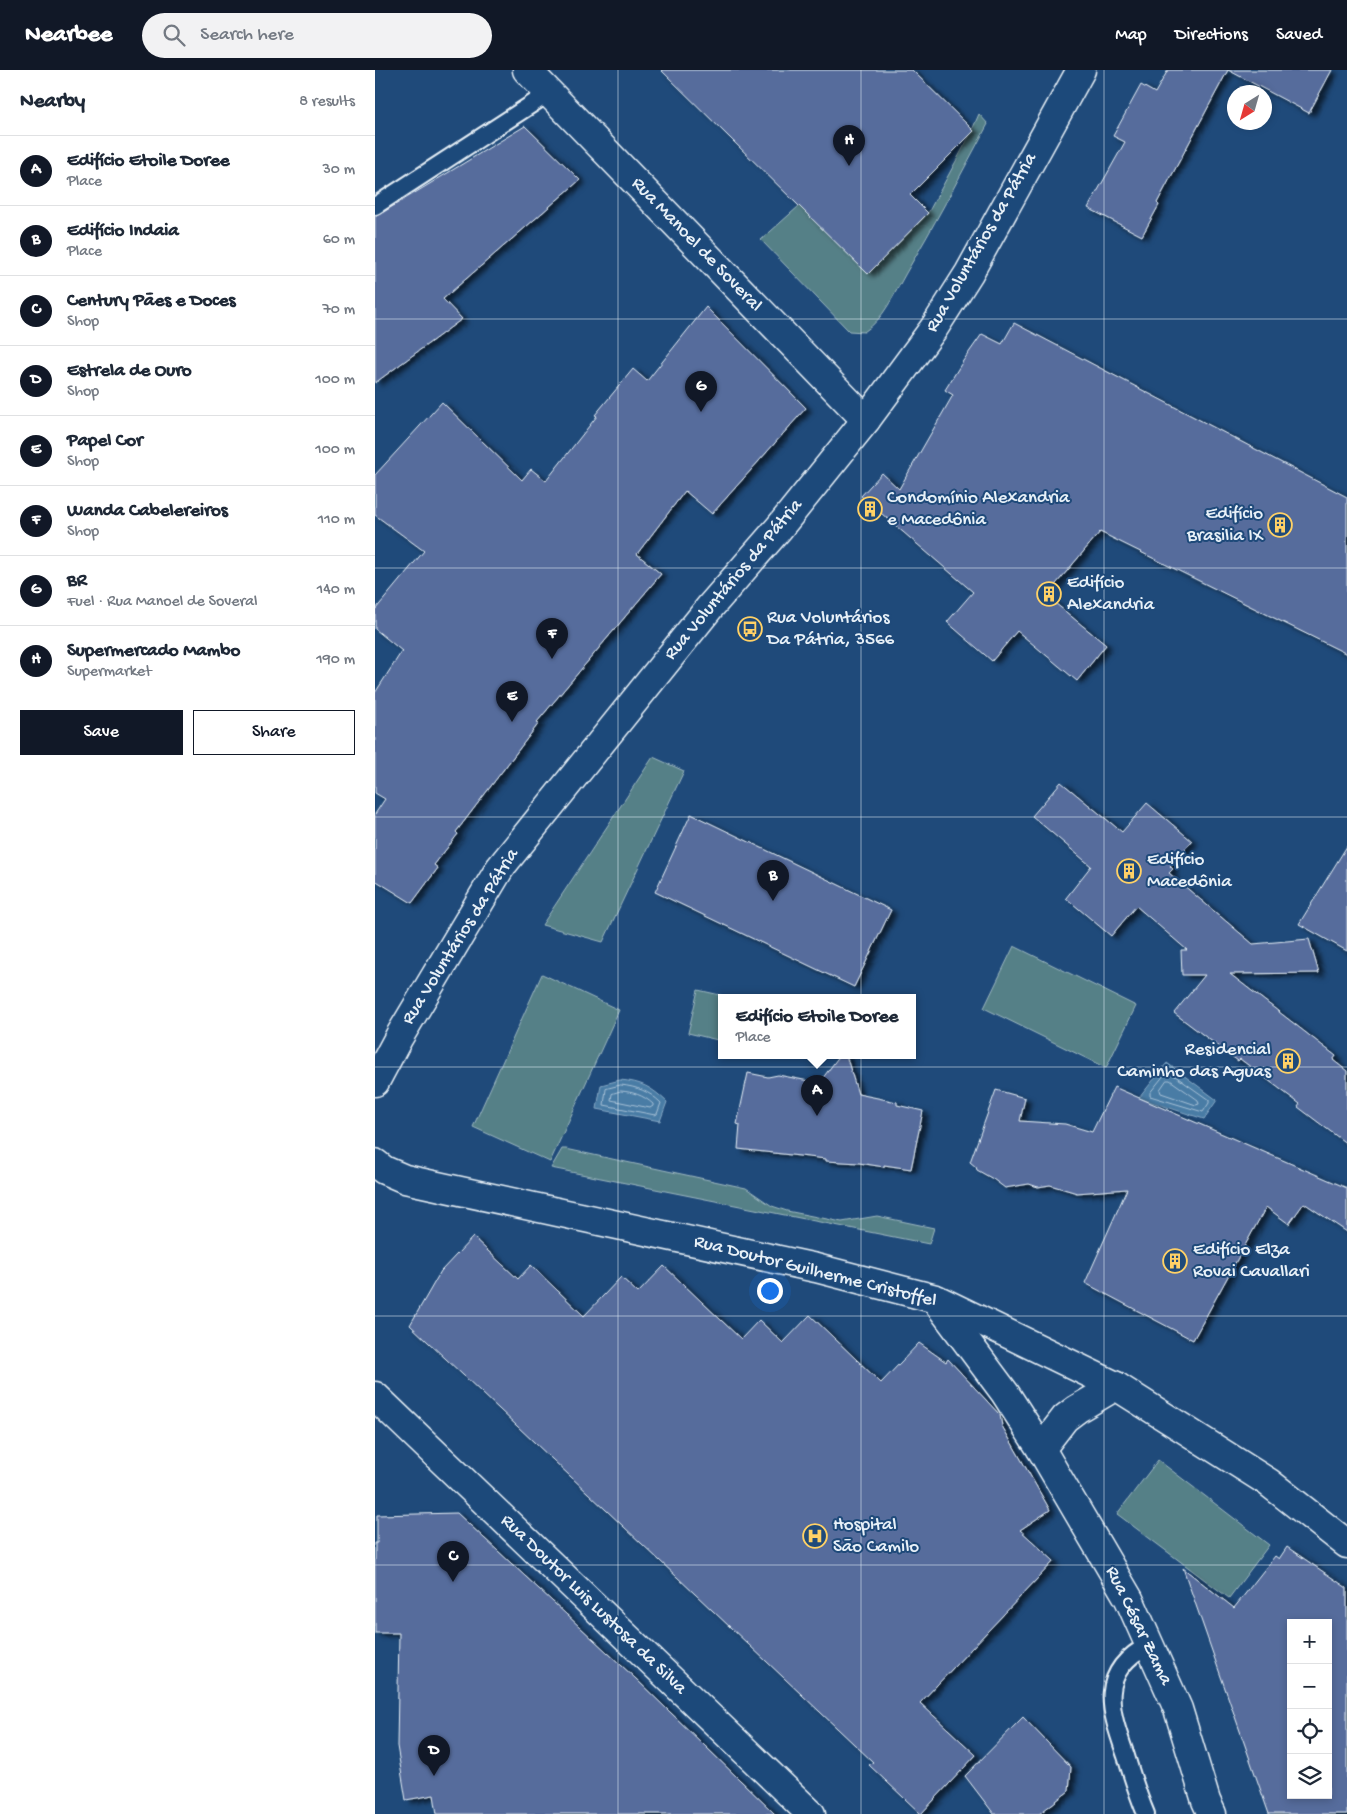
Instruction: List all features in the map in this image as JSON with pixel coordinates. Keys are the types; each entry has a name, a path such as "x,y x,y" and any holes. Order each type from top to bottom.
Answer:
{"street":[{"name":"Rua Manoel de Soveral","path":"527,70 866,420"},
{"name":"Rua Voluntários da Pátria","path":"375,1082 399,1037 500,868 710,608 779,528 866,420 934,328 969,273 1081,70"},
{"name":"Rua Doutor Guilherme Cristoffel","path":"375,1163 384,1170 405,1179 817,1268 936,1299 1115,1386 1268,1482 1347,1544"},
{"name":"Rua César Zama","path":"936,1299 1005,1392 1041,1449 1129,1599 1178,1709 1206,1801 1212,1814"},
{"path":"1041,1449 1065,1418 1115,1386"},
{"name":"Rua Doutor Luis Lustosa da Silva","path":"375,1396 811,1814"}],"lane":[{"path":"375,206 549,93"},
{"path":"1146,1814 1113,1717 1111,1697 1114,1681 1123,1664 1136,1652 1150,1644"}],"green space":[{"path":"979,114 988,124 938,218 888,305 871,327 864,332 849,331 761,240 799,206 928,213 969,137"},
{"path":"653,757 684,771 603,942 542,925"},
{"path":"1014,946 1136,1006 1106,1068 984,1008"},
{"path":"542,974 619,1010 550,1162 473,1127"},
{"path":"698,990 718,995 718,1040 688,1033"},
{"path":"562,1149 746,1188 772,1206 787,1211 842,1222 877,1216 934,1228 929,1244 551,1168"},
{"path":"1158,1460 1269,1545 1229,1598 1117,1514"}],"water":[{"path":"1167,1063 1217,1100 1204,1119 1139,1098"},
{"path":"620,1080 646,1086 667,1102 660,1121 597,1109 601,1085"}],"building":[{"path":"661,70 912,70 974,131 910,195 928,213 868,274"},
{"path":"1168,70 1228,70 1157,203 1159,205 1142,236 1088,208 1125,142 1113,136 1141,85 1155,93"},
{"path":"1228,70 1332,70 1309,113 1272,93 1272,85 1256,85"},
{"path":"525,126 580,180 443,299 462,319 375,383 375,217"},
{"path":"706,307 806,408 712,514 685,491 637,554 661,574 537,722 539,723 456,832 458,834 434,865 438,868 412,903 375,880 375,814 385,799 375,793 375,693 402,651 375,629 375,610 424,551 375,515 375,475 442,402 522,480 531,469 546,481 597,416 595,415 633,369 647,381"},
{"path":"1014,323 1347,497 1347,654 1100,532 1051,590 1054,593 1049,598 1106,645 1077,681 1017,631 992,661 947,622 973,592 861,496 882,473 899,489 953,395 945,390 963,361 982,334 1002,344"},
{"path":"1061,782 1122,832 1147,803 1192,841 1170,866 1173,869 1169,873 1253,944 1309,939 1319,973 1230,974 1336,1056 1333,1060 1347,1071 1347,1144 1298,1107 1300,1104 1174,1013 1205,975 1182,975 1181,950 1187,950 1136,906 1111,936 1066,898 1091,866 1032,816"},
{"path":"691,814 891,910 854,987 655,892"},
{"path":"1347,846 1347,951 1299,924"},
{"path":"837,1059 847,1059 858,1094 897,1102 897,1105 923,1111 911,1169 826,1161 826,1159 738,1149 740,1125 737,1124 748,1073 768,1077 778,1075 819,1083"},
{"path":"1114,1087 1347,1188 1347,1232 1304,1203 1289,1224 1266,1207 1193,1340 1085,1283 1127,1189 1077,1193 1050,1185 1038,1187 1029,1184 1005,1188 977,1170 970,1162 996,1090 1025,1098 1020,1121 1065,1124 1092,1132"},
{"path":"473,1237 518,1279 531,1265 584,1316 621,1277 638,1293 664,1266 741,1339 759,1320 783,1343 810,1315 881,1383 919,1343 946,1362 948,1359 1000,1415 1002,1426 1050,1510 1020,1530 1054,1561 920,1703 976,1755 921,1814 869,1765 873,1762 410,1325 441,1271"},
{"path":"457,1513 635,1678 775,1814 437,1814 434,1795 406,1800 397,1746 399,1633 375,1633 375,1543 377,1543 377,1515"},
{"path":"1287,1547 1347,1588 1347,1814 1269,1814 1183,1568 1234,1608 1275,1556 1279,1559"},
{"path":"1023,1717 1071,1767 1069,1791 1039,1814 994,1814 965,1776"}],"place":[{"name":"Supermercado Mambo","path":"849,166"},
{"name":"BR","path":"701,412"},
{"name":"Condomínio Alexandria e Macedônia","path":"870,509"},
{"name":"Edifício Brasilia IX","path":"1280,525"},
{"name":"Edifício Alexandria","path":"1049,594"},
{"name":"Rua Voluntários Da Pátria, 3566","path":"750,629"},
{"name":"Wanda Cabelereiros","path":"552,659"},
{"name":"Papel Cor","path":"512,722"},
{"name":"Edifício Macedônia","path":"1129,871"},
{"name":"Edifício Indaia","path":"773,901"},
{"name":"Residencial Caminho das Aguas","path":"1288,1061"},
{"name":"Edifício Etoile Doree","path":"817,1116"},
{"name":"Edifício Elza Rovai Cavallari","path":"1175,1261"},
{"name":"Hospital São Camilo","path":"815,1536"},
{"name":"Century Pães e Doces","path":"453,1582"},
{"name":"Estrela de Ouro","path":"434,1776"}]}
